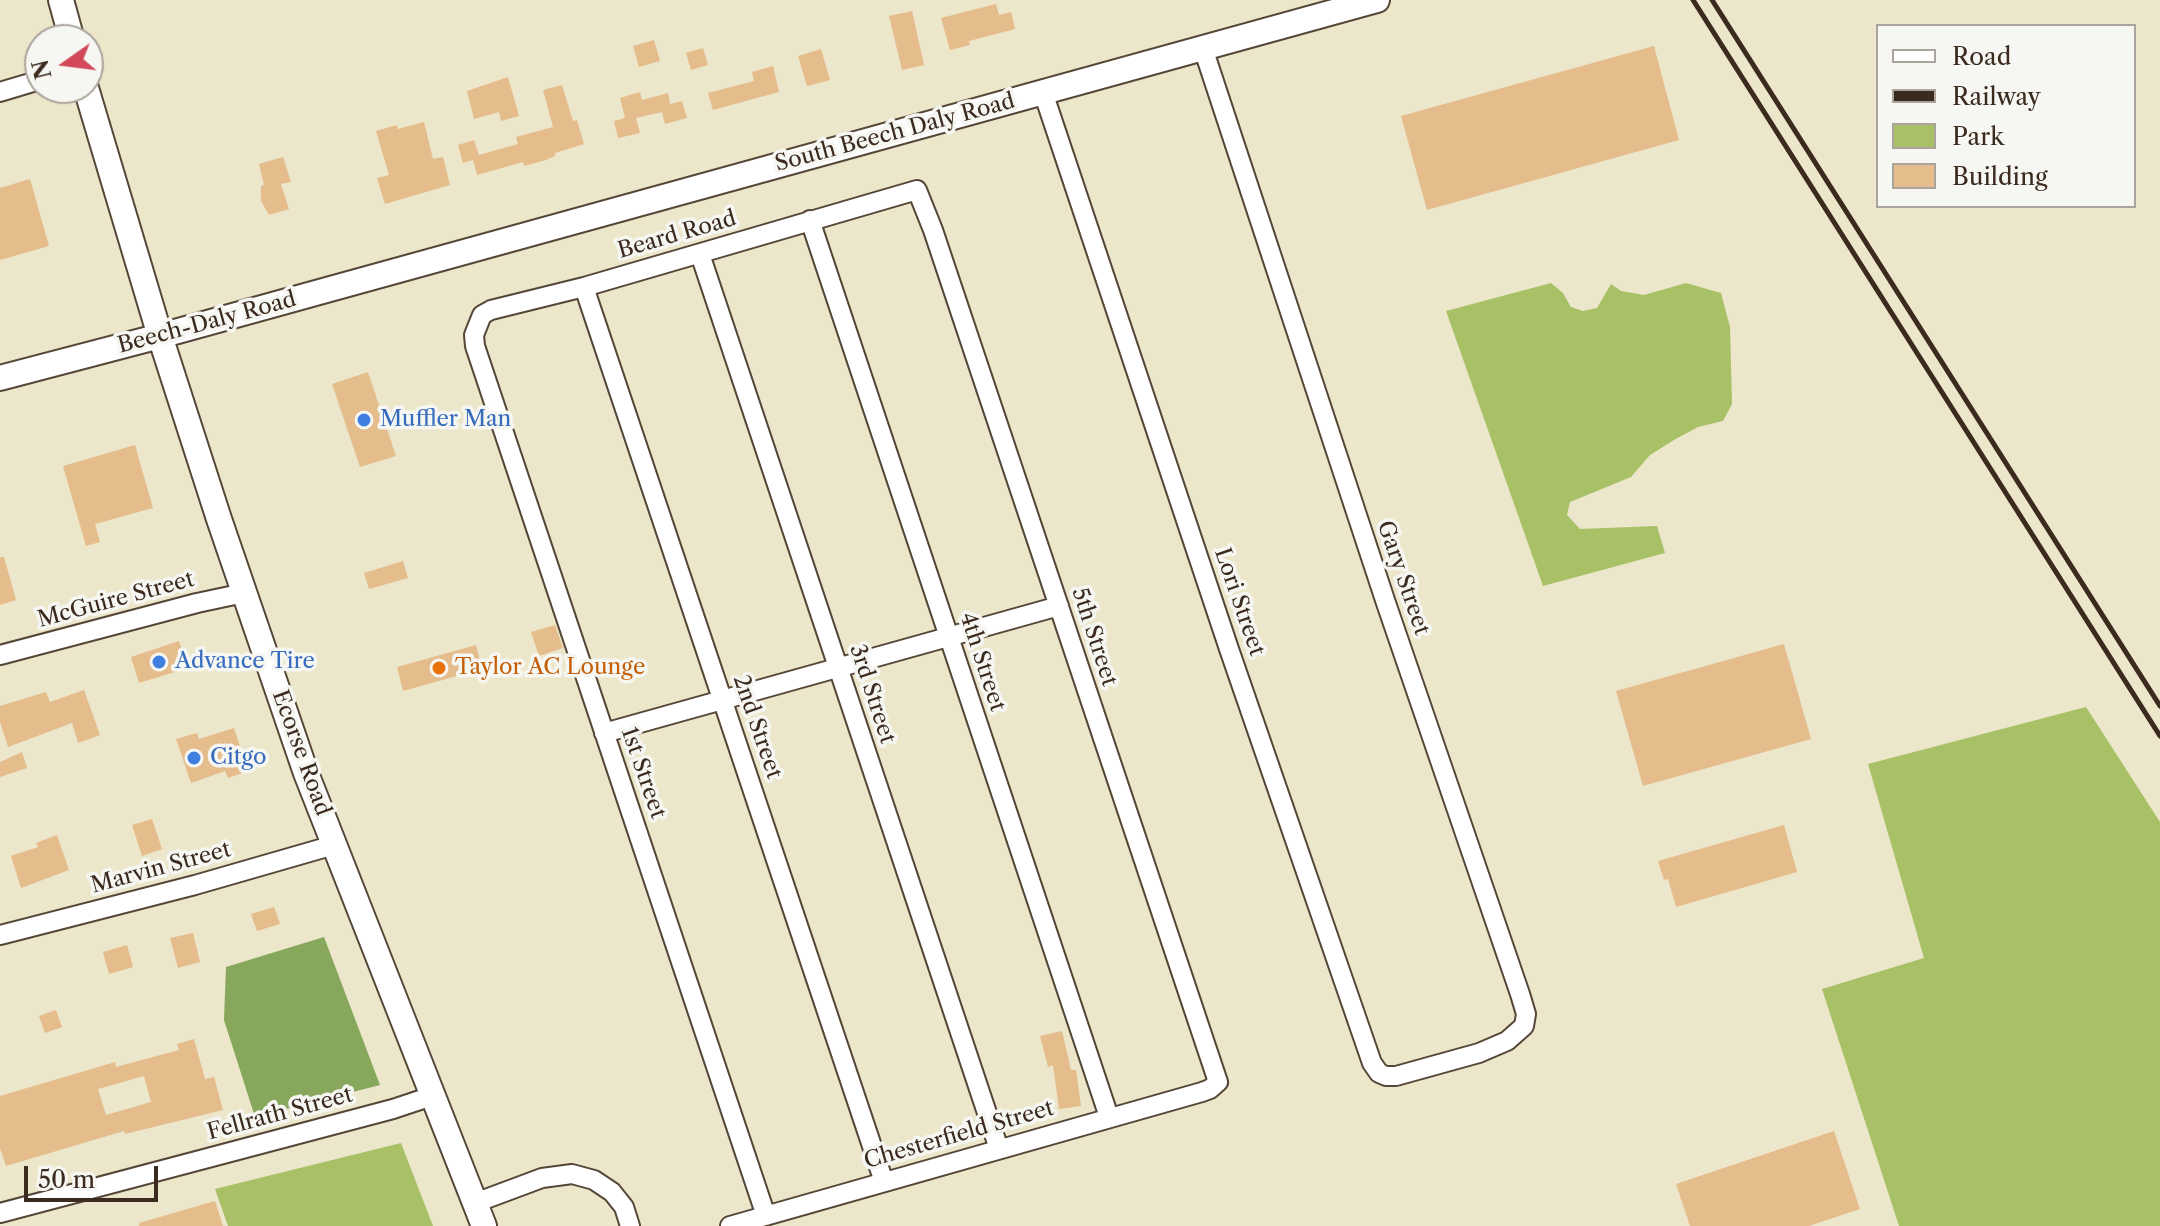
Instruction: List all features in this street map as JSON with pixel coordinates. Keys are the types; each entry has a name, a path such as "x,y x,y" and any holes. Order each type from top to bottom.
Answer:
{"street":[{"path":"61,0 68,24"},
{"name":"South Beech Daly Road","path":"413,266 1377,0"},
{"name":"Gary Street","path":"1203,48 1381,588 1526,1014 1524,1026 1507,1041 1479,1053 1431,1066"},
{"path":"0,92 24,85"},
{"name":"Lori Street","path":"1043,92 1234,664 1372,1063 1379,1073 1386,1076 1431,1066"},
{"name":"Ecorse Road","path":"91,104 160,336 306,773 484,1226"},
{"name":"Beard Road","path":"475,346 477,324 482,315 491,310 584,287 917,190"},
{"name":"5th Street","path":"917,190 1218,1082 1202,1092"},
{"name":"4th Street","path":"810,220 1109,1117"},
{"name":"3rd Street","path":"700,254 999,1149"},
{"name":"Beech-Daly Road","path":"0,378 413,266"},
{"name":"2nd Street","path":"584,287 884,1182"},
{"name":"1st Street","path":"475,346 766,1216"},
{"name":"McGuire Street","path":"0,655 244,593"},
{"path":"604,733 1059,606"},
{"name":"Marvin Street","path":"0,935 195,885 334,845"},
{"name":"Chesterfield Street","path":"730,1226 1202,1092"},
{"name":"Fellrath Street","path":"0,1213 432,1096"},
{"path":"475,1203 542,1178 572,1174 594,1180 612,1192 624,1207 630,1226"}],"green space":[{"path":"1551,283 1563,293 1571,307 1583,311 1597,308 1611,284 1621,291 1644,295 1686,283 1721,293 1730,327 1732,404 1723,421 1698,427 1674,440 1650,455 1631,477 1570,502 1567,515 1580,529 1657,526 1665,553 1543,586 1446,311"},
{"path":"2086,707 2160,822 2160,1226 1899,1226 1822,989 1924,958 1868,764"},
{"path":"324,937 380,1085 255,1117 224,1020 226,967"},
{"path":"401,1143 433,1226 228,1226 215,1189"}],"building":[{"path":"996,4 999,15 1011,12 1015,29 969,41 970,45 950,50 941,18"},
{"path":"912,11 924,65 902,70 889,16"},
{"path":"654,40 660,61 639,67 633,46"},
{"path":"1654,46 1679,140 1427,210 1401,116"},
{"path":"703,48 708,65 691,70 686,53"},
{"path":"821,49 830,80 807,86 798,56"},
{"path":"773,66 779,92 713,110 708,93 754,81 752,72"},
{"path":"508,77 519,116 501,121 499,112 474,119 467,91"},
{"path":"562,85 584,144 555,153 546,160 524,166 523,162 477,175 473,160 463,163 458,145 474,140 479,155 518,144 516,137 553,127 543,90"},
{"path":"640,92 642,100 668,93 670,104 682,101 687,118 665,124 662,112 636,118 640,133 618,138 614,121 625,118 620,98"},
{"path":"424,122 433,159 443,157 450,185 385,204 377,178 389,175 376,131"},
{"path":"283,157 291,182 281,184 289,209 269,215 261,201 261,186 264,185 259,164"},
{"path":"30,179 49,246 0,260 0,188"},
{"name":"Muffler Man","path":"368,372 396,456 360,467 332,384"},
{"path":"135,445 153,508 95,524 100,542 86,546 63,466"},
{"path":"0,557 4,557 16,600 0,605"},
{"path":"403,561 408,578 369,589 364,573"},
{"path":"555,625 563,648 539,656 531,632"},
{"name":"Advance Tire","path":"179,641 188,668 139,683 131,657"},
{"path":"1784,644 1811,739 1643,786 1616,691"},
{"name":"Taylor AC Lounge","path":"476,645 482,669 403,691 397,667"},
{"path":"84,690 100,735 78,743 72,723 8,747 0,722 0,706 46,692 50,702"},
{"path":"234,728 248,771 228,778 225,771 191,783 176,739 197,733 199,739"},
{"path":"22,752 27,768 0,777 0,762"},
{"path":"152,819 162,849 142,856 132,825"},
{"path":"1784,825 1797,872 1676,907 1668,879 1664,880 1658,861"},
{"path":"57,835 69,870 21,888 11,856 38,847 36,843"},
{"path":"274,907 280,924 257,931 251,914"},
{"path":"193,933 200,962 178,968 170,938"},
{"path":"127,945 133,967 109,974 103,952"},
{"path":"56,1010 62,1027 45,1033 39,1016"},
{"path":"1062,1031 1071,1070 1076,1070 1081,1106 1059,1109 1053,1065 1048,1067 1040,1036"},
{"path":"194,1039 205,1079 214,1077 223,1110 125,1134 124,1131 6,1166 0,1148 0,1096 115,1062 116,1067 179,1050 177,1044","holes":["144,1076 151,1102 106,1115 98,1089"]},
{"path":"1834,1131 1860,1209 1809,1226 1690,1226 1676,1184"},
{"path":"215,1201 223,1226 139,1226 139,1223"}],"railway":[{"path":"1693,0 2160,736"},
{"path":"1712,0 2160,706"}],"place":[{"name":"Muffler Man","path":"364,420"},
{"name":"Advance Tire","path":"159,662"},
{"name":"Taylor AC Lounge","path":"439,668"},
{"name":"Citgo","path":"194,758"}]}
